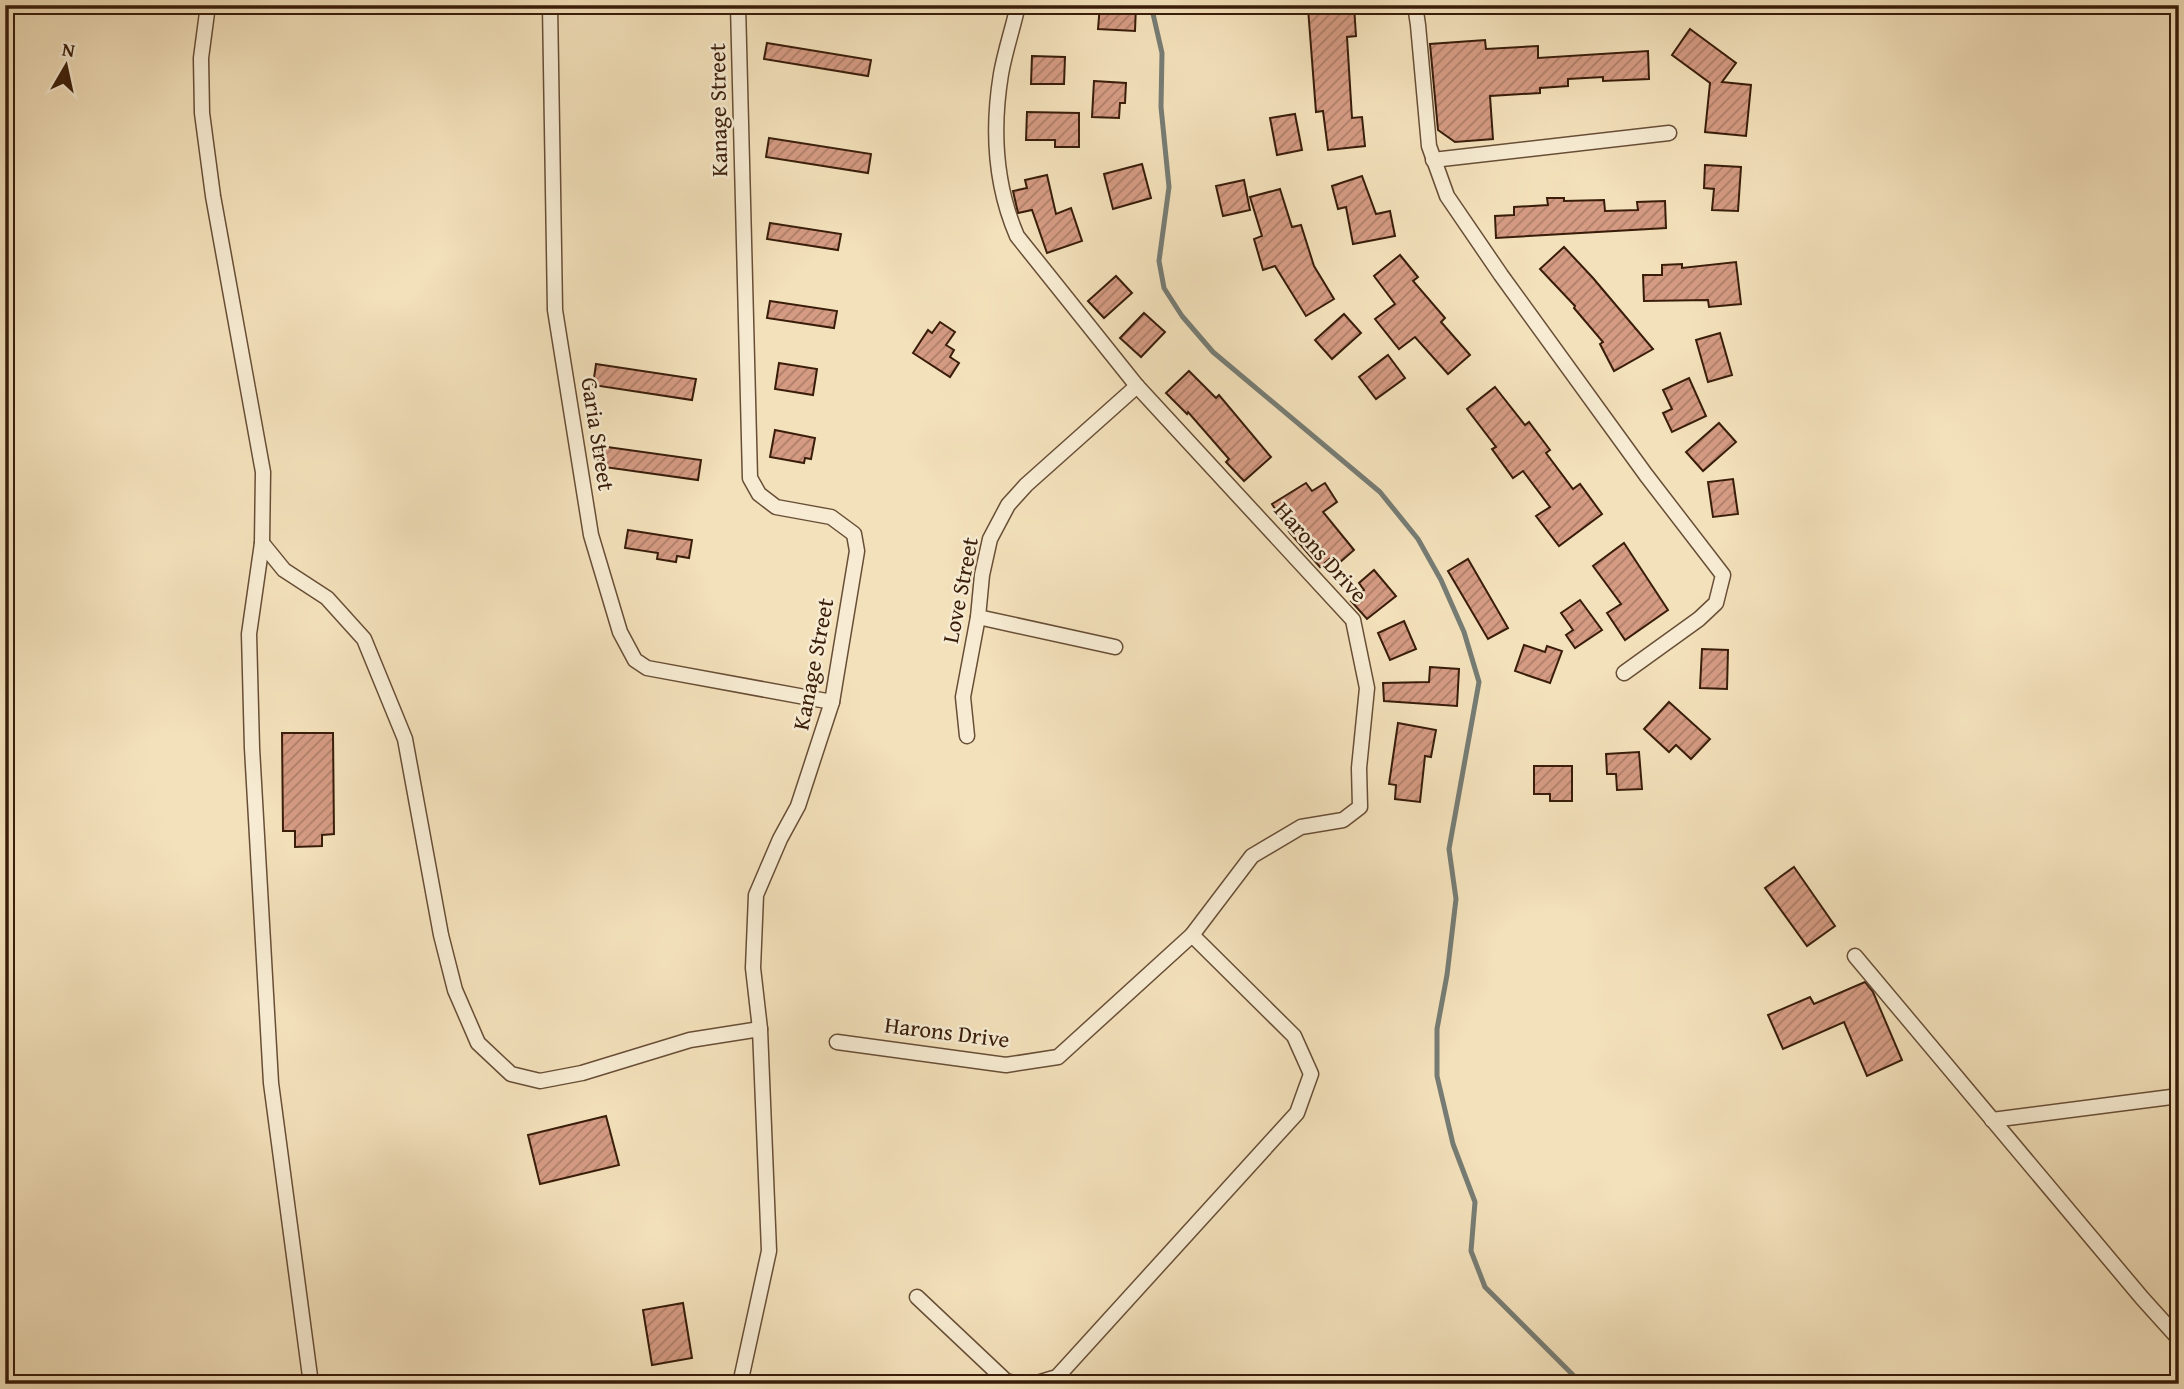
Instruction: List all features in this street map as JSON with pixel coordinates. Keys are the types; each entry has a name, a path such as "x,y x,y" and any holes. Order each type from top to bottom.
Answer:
{"street":[{"path":"208,5 201,58 202,113 213,196 263,472 262,543 249,634 252,748 271,1083 311,1384"},
{"name":"Garia Street","path":"550,5 555,310 592,535 620,632 635,660 647,668 832,702"},
{"name":"Kanage Street","path":"738,5 750,478 759,494 776,507 831,517 854,534 857,551 832,702 798,806 755,895 753,968 760,1029 769,1251 740,1384"},
{"name":"Harons Drive","path":"837,1042 1006,1065 1058,1057 1192,935 1252,856 1301,827 1343,820 1360,807 1359,768 1367,688 1353,620 1137,386 1017,236 1007,211 996,152 1000,75 1018,5"},
{"path":"1415,5 1429,146 1447,196 1646,475 1723,575 1716,603 1699,619 1624,673"},
{"path":"1433,160 1669,133"},
{"name":"Love Street","path":"967,736 963,697 990,539 1008,505 1026,485 1137,386"},
{"path":"262,543 284,570 327,598 363,639 405,739 441,935 455,990 478,1043 511,1074 540,1082 582,1073 690,1040 760,1029"},
{"path":"978,617 1115,647"},
{"path":"1034,1384 1056,1377 1297,1113 1311,1074 1294,1036 1192,935"},
{"path":"1855,956 2179,1339"},
{"path":"1992,1120 2179,1096"},
{"path":"917,1297 1006,1381 1020,1384"}],"building":[{"path":"1100,5 1136,5 1135,31 1098,29"},
{"path":"1354,6 1356,36 1347,37 1352,118 1362,117 1365,146 1328,150 1323,111 1316,112 1308,8"},
{"path":"1690,29 1736,63 1722,82 1751,85 1746,136 1705,132 1710,83 1672,55"},
{"path":"1485,40 1486,49 1538,46 1538,58 1648,51 1649,79 1568,79 1568,86 1540,88 1540,93 1490,96 1493,139 1455,142 1438,130 1430,44"},
{"path":"767,43 871,60 868,76 764,59"},
{"path":"1032,56 1065,57 1064,84 1031,84"},
{"path":"1094,81 1126,83 1125,103 1120,103 1119,118 1092,117"},
{"path":"1027,112 1079,113 1079,147 1055,147 1055,140 1026,140"},
{"path":"1295,114 1302,150 1277,155 1270,118"},
{"path":"769,138 871,154 868,173 766,157"},
{"path":"1142,164 1151,198 1113,209 1104,174"},
{"path":"1705,165 1741,167 1738,211 1712,210 1714,189 1704,188"},
{"path":"1047,175 1056,214 1071,208 1082,241 1047,253 1032,210 1018,213 1013,191 1027,188 1025,180"},
{"path":"1362,176 1376,214 1390,211 1395,236 1353,244 1346,207 1338,209 1332,186"},
{"path":"1244,180 1250,210 1223,216 1216,186"},
{"path":"1280,189 1292,227 1301,225 1314,266 1334,299 1306,316 1275,266 1263,270 1254,239 1262,236 1250,197"},
{"path":"1547,198 1564,198 1564,201 1604,200 1605,211 1638,210 1637,202 1665,201 1666,228 1496,238 1495,216 1514,215 1514,207 1548,205"},
{"path":"770,223 841,234 838,250 767,239"},
{"path":"1564,247 1653,349 1614,371 1600,344 1603,342 1575,306 1540,269"},
{"path":"1400,255 1418,277 1413,281 1445,318 1441,322 1470,355 1448,374 1415,337 1399,349 1375,319 1395,304 1374,276"},
{"path":"1736,262 1741,304 1709,307 1708,300 1644,301 1643,275 1662,275 1662,265 1682,264 1682,268"},
{"path":"1116,276 1132,293 1104,318 1088,301"},
{"path":"770,301 837,311 834,328 767,318"},
{"path":"1144,313 1165,332 1141,357 1120,338"},
{"path":"1344,314 1361,333 1332,359 1315,340"},
{"path":"940,322 955,332 946,345 954,350 950,357 959,363 950,377 913,353 928,330 932,333"},
{"path":"1720,333 1732,375 1708,382 1696,340"},
{"path":"1388,355 1405,378 1376,399 1359,377"},
{"path":"779,363 817,369 813,395 775,389"},
{"path":"596,364 696,379 692,400 593,385"},
{"path":"1189,371 1216,398 1219,395 1271,457 1244,481 1226,462 1229,459 1188,412 1187,414 1166,393"},
{"path":"1689,378 1706,416 1672,432 1663,413 1672,409 1663,390"},
{"path":"1495,387 1525,425 1529,422 1550,450 1546,453 1573,489 1580,484 1602,514 1559,546 1536,516 1550,507 1523,471 1513,478 1492,449 1496,447 1467,409"},
{"path":"1719,423 1736,442 1703,471 1686,452"},
{"path":"775,430 815,438 811,459 805,458 804,463 770,457"},
{"path":"600,446 701,460 698,480 597,466"},
{"path":"1733,479 1738,514 1713,517 1708,482"},
{"path":"1306,483 1312,491 1325,483 1337,502 1323,512 1354,550 1339,563 1333,556 1320,567 1290,533 1272,504"},
{"path":"628,530 692,540 689,558 677,556 676,562 657,559 658,553 625,548"},
{"path":"1624,543 1668,610 1625,640 1607,613 1621,604 1593,566"},
{"path":"1468,559 1508,628 1488,639 1448,571"},
{"path":"1374,570 1396,596 1367,619 1351,601 1364,590 1359,583"},
{"path":"1580,600 1602,630 1575,648 1566,635 1573,630 1561,613"},
{"path":"1404,621 1416,649 1390,660 1378,633"},
{"path":"1524,645 1545,652 1547,646 1562,651 1550,683 1515,671"},
{"path":"1702,649 1728,650 1727,689 1700,688"},
{"path":"1430,667 1459,669 1457,706 1384,701 1383,683 1429,682"},
{"path":"1669,702 1710,739 1691,759 1676,745 1669,752 1644,729"},
{"path":"1398,723 1436,730 1431,757 1425,756 1420,802 1395,799 1396,785 1389,784"},
{"path":"282,733 333,733 334,834 322,835 322,846 295,847 295,831 283,831"},
{"path":"1639,752 1642,789 1617,790 1616,774 1607,774 1606,754"},
{"path":"1534,766 1572,766 1572,801 1550,801 1550,794 1534,794"},
{"path":"1794,867 1835,926 1807,946 1765,888"},
{"path":"1865,982 1873,992 1902,1060 1867,1076 1844,1022 1783,1049 1768,1015 1810,997 1814,1004"},
{"path":"606,1116 619,1165 540,1184 528,1135"},
{"path":"683,1303 692,1358 652,1365 643,1310"}],"waterway":[{"path":"1151,5 1162,53 1161,107 1169,187 1159,261 1164,288 1182,316 1213,352 1380,492 1418,539 1441,580 1464,632 1479,682 1449,849 1456,899 1437,1029 1437,1076 1453,1144 1475,1202 1471,1251 1485,1287 1582,1384"}]}
